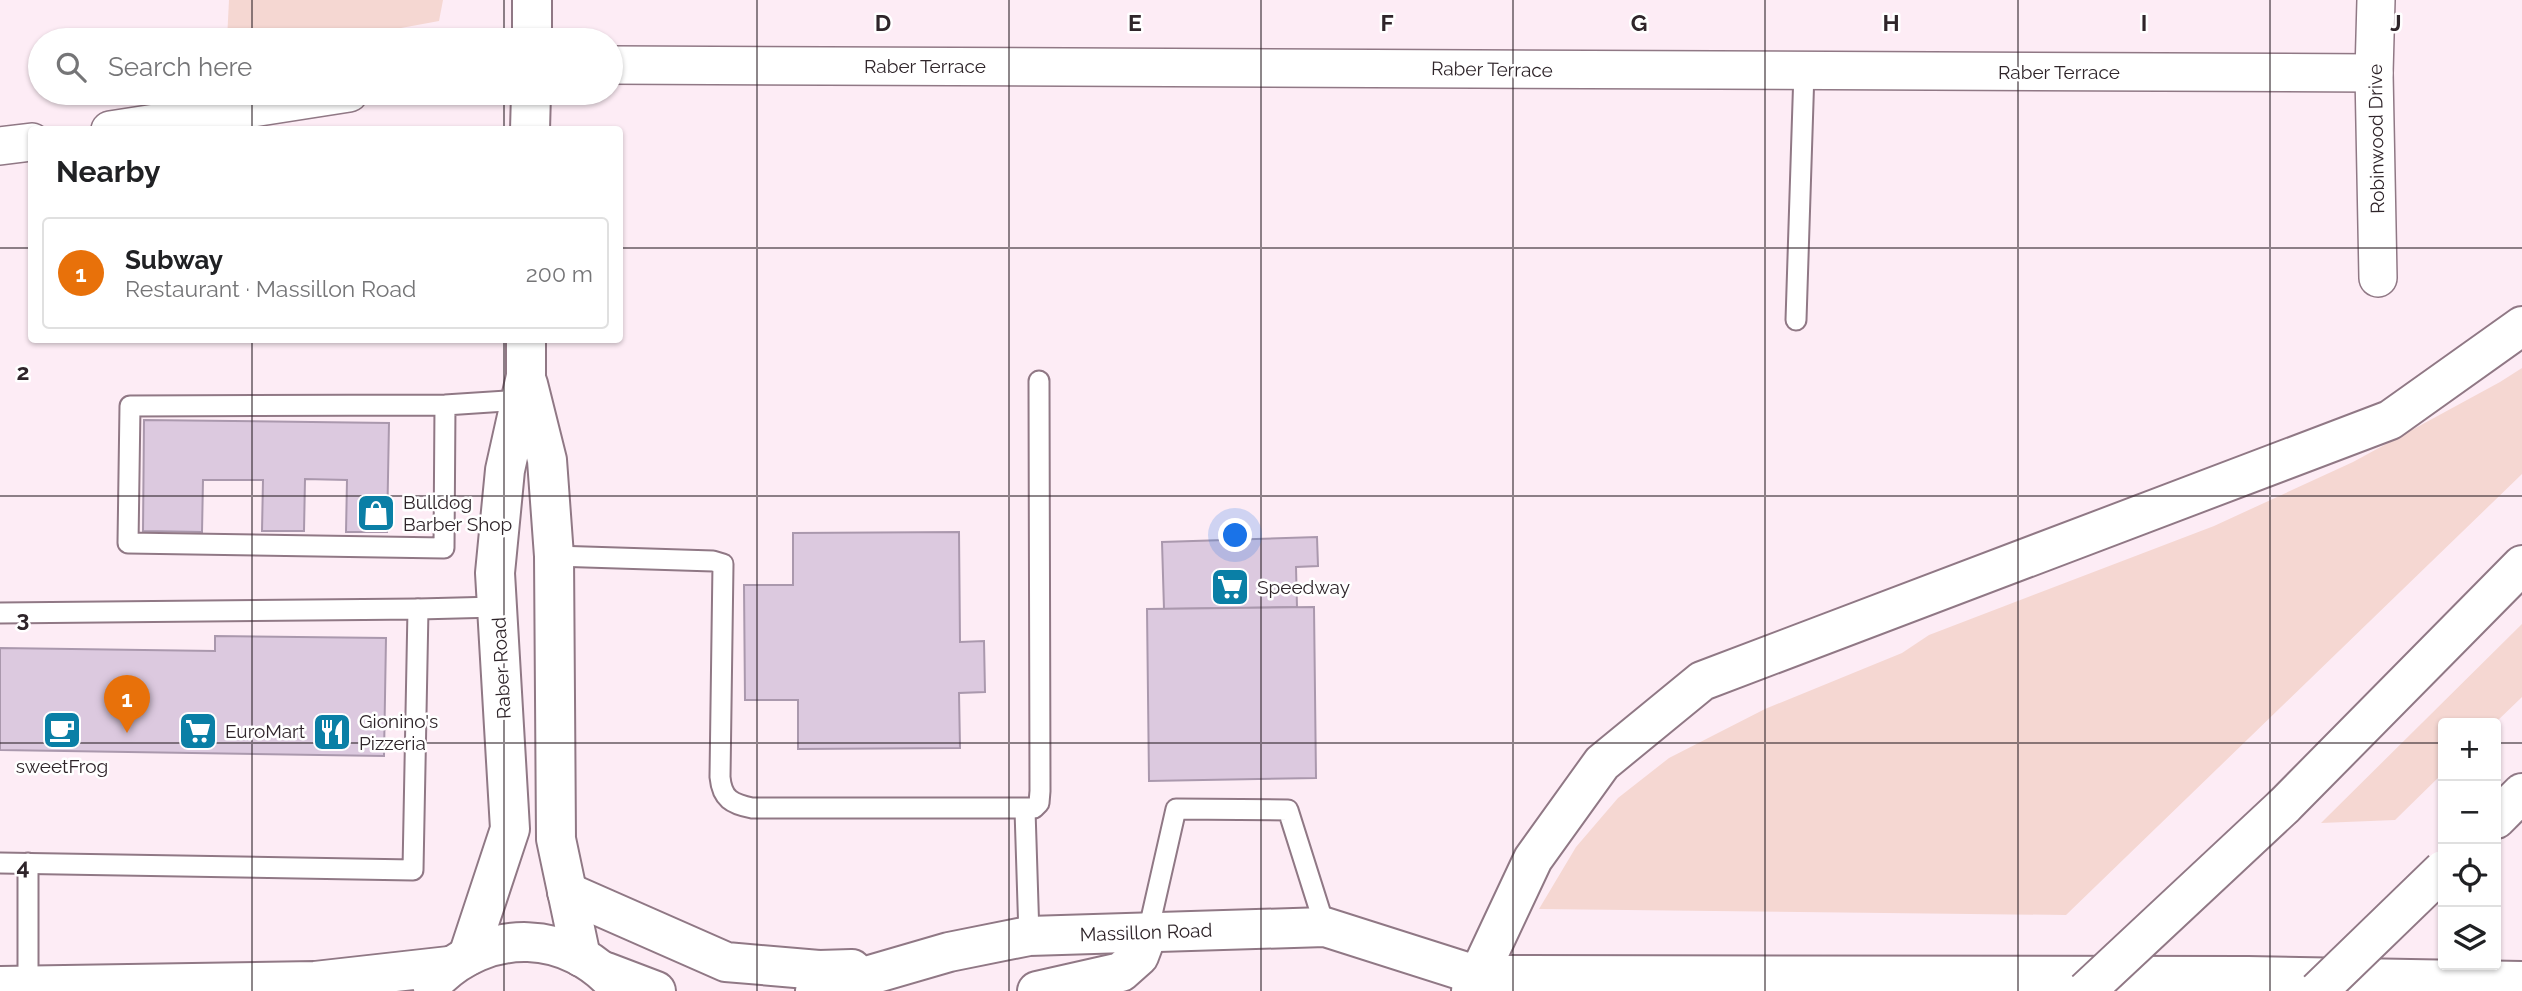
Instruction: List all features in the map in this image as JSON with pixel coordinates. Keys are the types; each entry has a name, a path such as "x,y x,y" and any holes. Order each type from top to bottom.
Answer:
{"main road":[{"path":"532,0 532,28"},
{"path":"530,126 531,105"},
{"path":"1464,986 1533,859 1602,763 1702,681 2390,420 2522,326"},
{"path":"524,372 547,460 554,556 556,839 567,892 603,973"},
{"name":"Raber Road","path":"447,971 510,829 495,573 505,470 524,372"},
{"path":"2086,991 2284,806 2522,565"},
{"path":"2501,814 2522,793"},
{"path":"2318,991 2438,875"},
{"path":"567,892 726,962 819,970 886,969"},
{"name":"Massillon Road","path":"815,991 949,952 1029,936 1325,927 1464,986 2248,975 2522,981"},
{"path":"1037,991 1121,972 1139,956 1148,932"},
{"path":"14,986 315,981 447,971 486,947 528,941 569,950 603,973 656,991"}],"street":[{"name":"Robinwood Drive","path":"2376,0 2374,73 2378,278"},
{"name":"Raber Terrace","path":"623,65 2374,73"},
{"path":"136,126 271,105"},
{"path":"0,146 28,142"}],"lane":[{"path":"1796,320 1804,71"},
{"path":"445,405 444,548 128,543 131,406 445,405 524,372"},
{"path":"554,556 713,561 723,564 720,777 721,789 726,799 736,805 752,808 1034,808 1039,803 1040,791 1039,380"},
{"path":"0,613 497,607"},
{"path":"0,863 413,870 418,610"},
{"path":"1148,932 1176,809 1288,810 1325,927"},
{"path":"1025,810 1029,936"},
{"path":"14,986 28,863"}],"shaded area":[{"path":"229,0 443,0 439,21 401,28 228,28"},
{"path":"2522,368 2522,474 2066,915 1539,909 1576,847 1618,798 1669,758 1765,709 1902,653 1929,635 2214,526 2353,462"},
{"path":"2522,624 2522,697 2500,718 2438,718 2438,778 2395,820 2321,823"}],"building":[{"path":"144,420 389,423 387,532 346,532 347,480 305,479 304,531 262,531 263,480 203,480 202,532 143,531"},
{"path":"959,532 960,642 984,641 985,692 959,693 960,748 798,749 798,700 745,700 744,585 793,585 793,533"},
{"name":"Speedway","path":"1317,537 1318,566 1296,567 1297,607 1164,609 1162,542"},
{"name":"Speedway","path":"1314,607 1316,778 1149,781 1147,609"},
{"path":"215,636 386,638 384,756 0,750 0,648 215,651"}],"place":[{"name":"Bulldog Barber Shop","path":"376,513"},
{"name":"Speedway","path":"1230,587"},
{"name":"sweetFrog","path":"62,730"},
{"name":"EuroMart","path":"198,731"},
{"name":"Gionino's Pizzeria","path":"332,732"},
{"name":"Subway","path":"127,733"}]}
